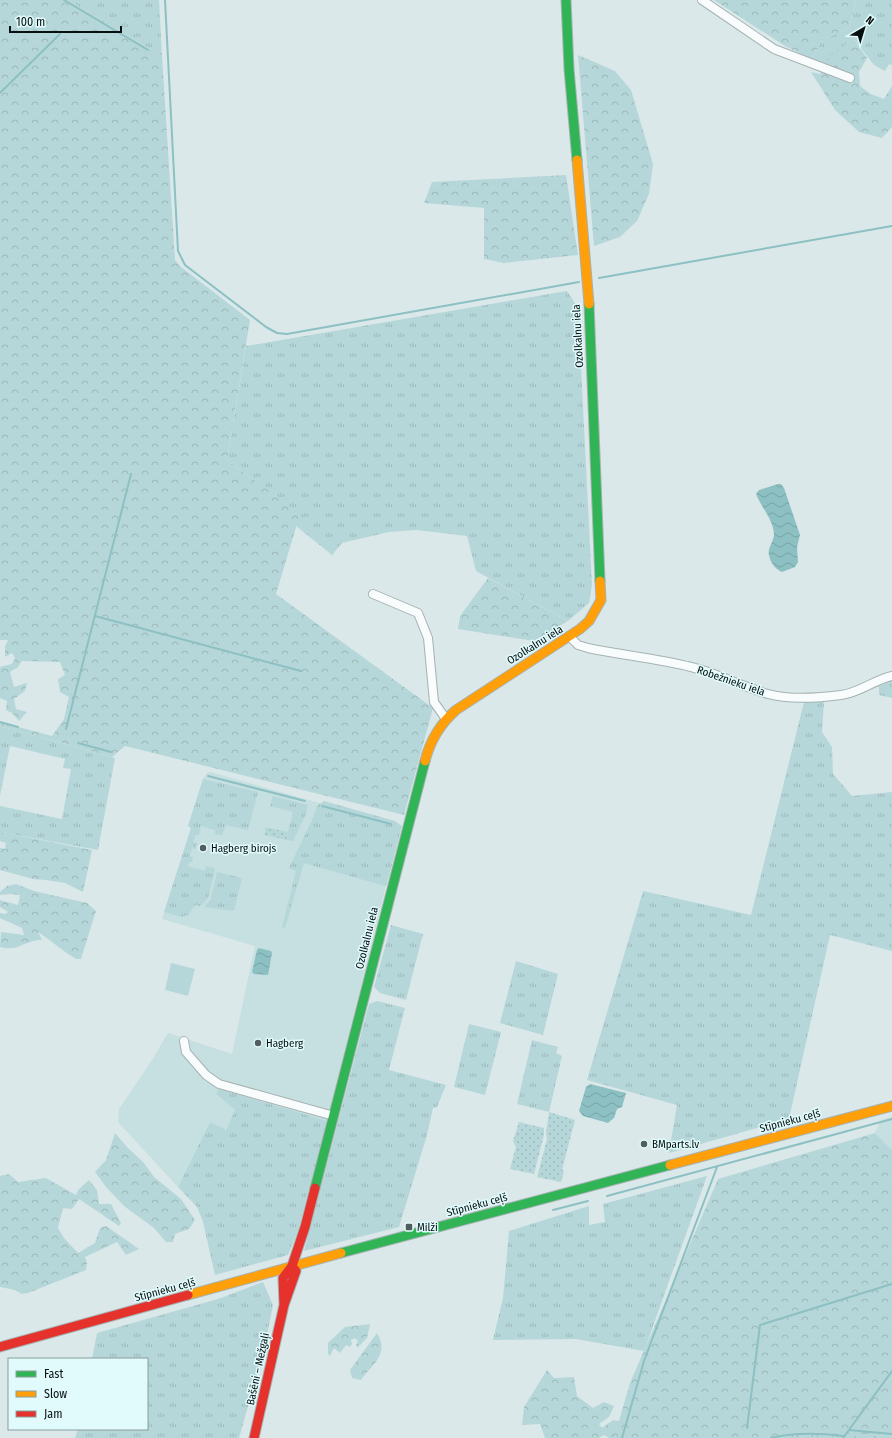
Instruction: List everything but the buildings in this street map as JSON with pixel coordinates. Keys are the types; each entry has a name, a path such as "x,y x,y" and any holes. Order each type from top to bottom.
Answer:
{"street":[{"name":"Ozolkalnu iela","path":"292,1266 305,1227 428,750 434,736 446,719 489,688 570,637 589,621 601,600 588,284 568,69 566,0"},
{"path":"702,0 774,49 850,78"},
{"path":"373,594 418,613 428,638 434,702 446,719"},
{"name":"Robežnieku iela","path":"570,637 578,645 588,648 688,666 728,678 768,694 780,696 812,697 842,695 851,693 878,680 892,676"},
{"path":"184,1041 186,1052 206,1075 220,1084 334,1116"},
{"name":"Stīpnieku ceļš","path":"0,1347 292,1266 892,1106"},
{"name":"Bašēni – Mežgaļi","path":"254,1438 284,1305 296,1271 292,1266"}],"shaded area":[{"path":"210,772 401,826 327,1121 216,1094 235,1110 226,1131 210,1122 178,1187 118,1122 119,1109 154,1057 168,1033 232,1054 255,946 162,919 191,828 188,826 203,779 207,773"},
{"path":"892,1117 892,1150 875,1133 881,1120"}],"green space":[{"path":"0,0 68,0 162,56 175,260 181,267 250,320 227,460 300,514 276,594 433,708 404,815 125,746 112,757 0,726 0,722 52,736 64,719 69,697 60,692 58,679 65,675 60,662 22,661 18,667 10,672 14,687 27,683 25,691 14,699 16,709 27,712 19,721 12,713 6,710 7,701 0,698 0,667 12,664 15,658 12,653 5,657 5,646 8,640 0,640"},
{"path":"68,0 159,0 162,56"},
{"path":"714,0 856,0 849,28 822,40 811,59 785,46"},
{"path":"856,0 892,0 892,65 889,64 885,71 874,65 854,39 825,64 811,59 822,40 849,28"},
{"path":"854,39 867,58 859,72 860,86 871,94 884,99 892,86 892,127 882,138 859,132 835,110 811,72 820,74 829,56"},
{"path":"578,55 615,71 631,90 653,164 649,194 637,221 620,237 594,246"},
{"path":"566,175 578,255 504,263 484,259 484,208 424,203 432,182"},
{"path":"567,291 578,308 592,585 589,603 568,621 476,571 467,536 416,530 389,532 342,543 332,555 296,526 299,514 227,460 246,346"},
{"path":"488,578 568,621 534,641 458,629 460,616"},
{"path":"892,681 892,698 879,695 879,686"},
{"path":"804,702 824,702 822,732 832,747 833,774 852,796 892,792 892,951 830,935 789,1119 669,1153 677,1105 587,1080 643,891 751,915"},
{"path":"0,726 115,758 98,850 0,832 0,806 62,819 71,769 63,768 65,759 10,746 0,796"},
{"path":"203,779 258,792 248,830 226,825 222,835 215,834 215,830 201,826 199,835 196,835 193,842 197,843 195,849 192,848 190,856 193,857 192,862 189,862 188,866 205,871 206,866 214,868 215,870 208,898 200,906 195,905 188,915 181,917 164,912 191,828 188,826"},
{"path":"273,796 308,805 305,816 293,841 286,840 293,812 270,806"},
{"path":"324,801 395,821 402,826 387,884 385,886 304,863 285,928 282,927 296,871 289,868 312,820 317,806"},
{"path":"265,827 288,832 286,840 265,835"},
{"path":"0,832 92,850 83,892 65,883 33,879 0,870 0,848 5,849 6,843 0,841"},
{"path":"217,872 242,878 234,911 204,907 211,899"},
{"path":"16,884 34,891 87,903 96,911 81,959 76,959 71,956 38,932 42,940 12,948 0,947 1,932 24,935 22,928 0,918 0,913 5,914 8,912 0,907 0,900 18,905 20,895 0,895 0,892 7,886"},
{"path":"391,925 423,934 406,1000 380,993 374,987"},
{"path":"516,961 558,974 543,1035 500,1023"},
{"path":"171,963 195,969 188,996 165,990"},
{"path":"377,1001 405,1008 389,1070 446,1085 437,1107 433,1108 427,1135 399,1227 304,1251 369,1004"},
{"path":"469,1024 501,1032 485,1095 454,1087"},
{"path":"532,1040 558,1047 556,1053 562,1056 549,1112 517,1104"},
{"path":"219,1089 327,1121 298,1231 288,1255 215,1275 203,1222 197,1207 178,1187 210,1122 226,1130 235,1110 216,1094"},
{"path":"549,1112 575,1120 562,1170 564,1171 561,1182 537,1177 547,1139 546,1133"},
{"path":"519,1122 544,1128 544,1135 534,1174 510,1169 516,1147 513,1141"},
{"path":"115,1133 144,1163 154,1177 181,1199 195,1220 189,1229 175,1234 173,1242 166,1242 154,1228 124,1206 106,1187 95,1172 106,1160"},
{"path":"875,1133 892,1150 892,1434 849,1430 843,1438 609,1438 604,1435 599,1438 545,1438 540,1424 522,1425 524,1407 547,1370 554,1378 574,1377 577,1396 593,1408 604,1402 614,1406 609,1417 599,1424 602,1428 613,1420 619,1421 630,1383 718,1179"},
{"path":"9,1174 18,1182 46,1178 76,1195 78,1190 89,1180 97,1190 99,1204 111,1204 121,1223 119,1226 79,1199 72,1209 63,1208 58,1228 64,1238 78,1253 95,1243 100,1228 106,1226 139,1249 126,1255 117,1242 85,1257 87,1263 86,1270 28,1293 21,1294 16,1290 0,1287 0,1176"},
{"path":"707,1176 644,1351 576,1339 493,1340 503,1298 509,1231 589,1206 589,1225 605,1222 603,1204"},
{"path":"263,1282 273,1305 264,1350 239,1438 75,1438 78,1430 148,1430 148,1358 92,1358 97,1333 218,1299"},
{"path":"370,1324 367,1338 358,1347 356,1345 358,1341 355,1338 351,1340 352,1344 350,1347 346,1345 340,1353 334,1348 330,1356 328,1354 328,1343 345,1327"},
{"path":"377,1333 382,1347 378,1359 361,1380 352,1378 350,1370"},
{"path":"849,1430 892,1434 892,1438 843,1438"}],"water":[{"path":"781,484 784,488 800,535 797,547 798,562 795,567 782,572 775,567 770,558 769,550 774,537 773,529 769,518 756,494 759,490"},
{"path":"259,948 271,951 272,953 268,975 254,974 252,972 257,950"},
{"path":"590,1084 626,1093 622,1107 617,1109 614,1118 608,1123 583,1116 579,1111 586,1087"}],"waterway":[{"path":"64,0 148,50"},
{"path":"165,0 178,251 185,265 266,327 277,333 287,334 579,282"},
{"path":"0,93 60,34"},
{"path":"599,278 892,226"},
{"path":"66,729 131,474"},
{"path":"95,616 301,671"},
{"path":"0,722 18,727"},
{"path":"78,743 111,752"},
{"path":"208,776 305,801"},
{"path":"322,806 391,824"},
{"path":"607,1196 892,1119"},
{"path":"622,1438 644,1361 717,1167"},
{"path":"553,1210 588,1201"},
{"path":"747,1428 760,1325 892,1284"},
{"path":"843,1438 892,1371"},
{"path":"849,1430 892,1434"},
{"path":"771,1438 808,1434 844,1436"}],"traffic: fast":[{"path":"566,0 569,69 577,160"},
{"path":"589,304 600,581"},
{"path":"315,1188 425,761"},
{"path":"341,1253 670,1165"}],"traffic: slow":[{"path":"577,160 589,304"},
{"path":"425,761 436,733 456,710 580,629 589,621 601,600 600,581"},
{"path":"670,1165 892,1106"},
{"path":"188,1295 341,1253"}],"traffic: jam":[{"path":"284,1305 283,1278 292,1266 305,1227 315,1188"},
{"path":"254,1438 284,1305 296,1271 292,1266"},
{"path":"0,1347 188,1295"}],"place":[{"name":"Hagberg birojs","path":"203,848"},
{"name":"Hagberg","path":"258,1043"},
{"name":"BMparts.lv","path":"644,1144"},
{"name":"Milži","path":"409,1227"}]}
